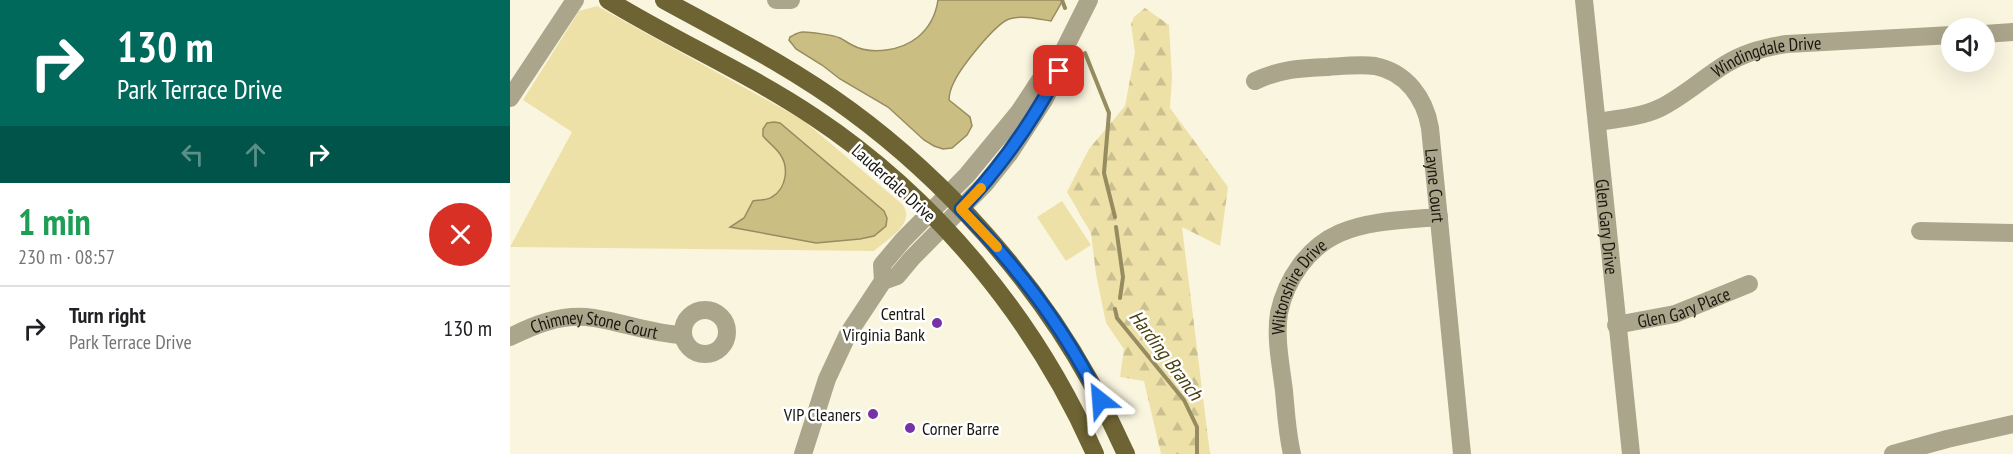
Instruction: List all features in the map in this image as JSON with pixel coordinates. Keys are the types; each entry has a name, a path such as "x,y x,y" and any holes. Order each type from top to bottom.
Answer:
{"main road":[{"name":"Lauderdale Drive","path":"609,0 815,117 862,153 929,213 993,286 1037,347 1066,394 1095,454"},
{"name":"Lauderdale Drive","path":"664,0 817,88 891,142 947,195 994,245 1052,318 1090,380 1126,454"}],"street":[{"path":"510,98 575,0"},
{"path":"776,0 791,0"},
{"path":"803,454 812,423 848,334 884,281 897,276 986,184 1025,131 1059,71 1061,56 1089,0"},
{"name":"Glen Gary Drive","path":"1584,0 1631,454"},
{"path":"1995,33 2013,32"},
{"name":"Windingdale Drive","path":"1596,122 1641,115 1659,109 1726,63 1768,46 1941,36"},
{"path":"884,281 882,265 997,139 1048,68 1061,56"},
{"name":"Layne Court","path":"1255,81 1287,69 1366,65 1385,69 1406,80 1419,96 1428,116 1462,454"},
{"name":"Wiltonshire Drive","path":"1292,454 1278,342 1279,315 1284,295 1294,274 1319,246 1341,233 1380,223 1439,217"},
{"path":"1920,231 2013,233"},
{"name":"Glen Gary Place","path":"1616,325 1675,314 1749,284"},
{"name":"Chimney Stone Court","path":"510,337 554,320 586,317 683,336"},
{"path":"1893,454 2013,424"}],"green space":[{"path":"597,6 803,120 902,204 906,211 906,218 899,230 874,251 510,247 572,132 523,100 579,11"},
{"path":"1145,8 1169,25 1172,77 1170,108 1228,187 1220,246 1182,227 1210,454 1161,454 1144,381 1120,377 1124,349 1106,323 1096,274 1091,233 1067,192 1089,149 1125,106 1135,53 1131,24 1134,17"},
{"path":"1062,201 1091,245 1066,261 1037,217"}],"shaded area":[{"path":"938,0 1063,0 1051,21 1019,17 1009,19 987,37 971,57 954,82 949,100 970,117 972,126 967,135 952,148 943,149 924,140 888,107 840,79 796,49 789,40 796,34 806,32 837,37 868,50 895,48 911,42 926,29 934,15"},
{"path":"767,123 780,123 884,211 887,218 886,226 874,236 816,243 730,227 744,218 753,201 772,197 781,188 785,177 783,159 763,136 763,129"}],"waterway":[{"name":"Harding Branch","path":"1062,0 1065,8"},
{"name":"Harding Branch","path":"1085,53 1109,113 1104,173 1115,217"},
{"name":"Harding Branch","path":"1116,227 1123,277 1120,298"},
{"name":"Harding Branch","path":"1115,309 1117,318 1184,400 1197,427 1197,454"}],"slow traffic":[{"path":"981,188 961,209 997,247"}],"place":[{"name":"Central Virginia Bank","path":"937,323"},
{"name":"VIP Cleaners","path":"873,414"},
{"name":"Corner Barre","path":"910,428"}],"route":[{"path":"1059,71 1044,100 1010,154 986,184 961,209 994,245 1052,318 1100,400"}]}
